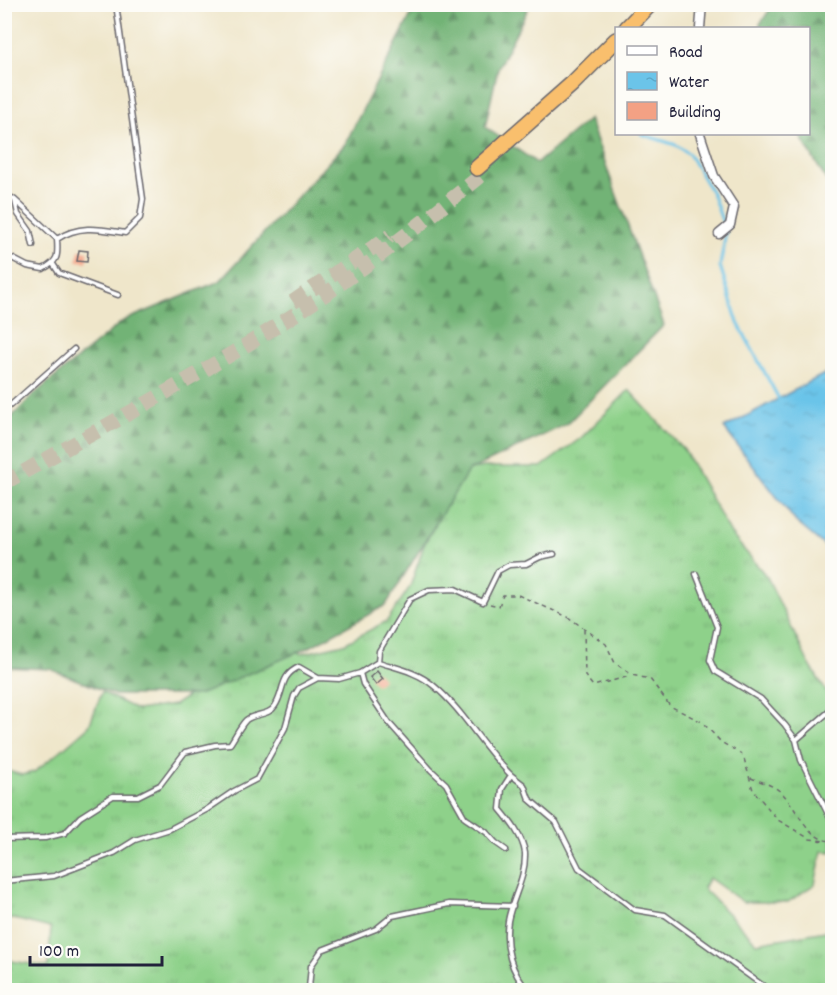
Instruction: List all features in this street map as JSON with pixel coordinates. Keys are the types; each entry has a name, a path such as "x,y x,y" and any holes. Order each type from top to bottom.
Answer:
{"highway":[{"path":"628,27 650,4"},
{"path":"639,27 661,4"},
{"path":"615,41 480,172 561,105 615,53"}],"street":[{"path":"700,27 702,4"},
{"path":"700,135 714,176 734,207 730,225 718,234"}],"lane":[{"path":"57,239 69,231 93,228 125,233 140,218 143,199 116,4"},
{"path":"4,193 15,200 57,239 57,254 53,264 43,269 35,268 4,254"},
{"path":"15,200 18,214 30,231 33,245"},
{"path":"53,264 59,273 118,294"},
{"path":"4,411 74,349"},
{"path":"378,662 379,651 410,599 429,590 455,589 483,602 498,571 509,565 526,564 540,557 554,554"},
{"path":"696,574 717,627 710,660 715,671 761,699 785,725 796,740 801,760 832,822"},
{"path":"4,838 45,838 65,832 80,817 113,796 138,796 160,786 185,752 215,744 230,744 246,721 254,716 268,713 275,706 290,671 299,667 318,678 339,679 360,673 378,662 412,672 433,686 469,724 495,760 524,785 529,800 556,822 579,868 635,910 666,915 769,990"},
{"path":"360,673 363,684 389,723 430,770 446,784 465,818 486,832 506,850"},
{"path":"4,881 54,876 88,865 135,840 170,829 257,779 285,728 298,688 318,678"},
{"path":"796,740 832,710"},
{"path":"511,775 502,789 500,809 516,829 525,852 522,881 508,922 509,956 519,981 528,990"},
{"path":"306,990 309,988 311,966 322,950 376,929 392,916 449,904 513,906"}],"path":[{"path":"483,602 499,606 503,596 518,595 568,617 606,644 615,663 632,675 650,679 670,706 702,722 721,742 743,754 753,790 778,820 810,839 832,841"},
{"path":"584,628 585,676 593,686 632,675"},
{"path":"750,777 780,791 813,833 824,841"}],"green space":[{"path":"416,5 530,5 498,68 485,127 537,163 589,119 664,325 567,424 468,471 386,605 308,648 199,695 115,695 50,669 5,667 4,425 32,396 123,321 220,281 345,144"},
{"path":"773,5 832,5 832,190 800,135 810,135 810,27 761,27 760,24"},
{"path":"629,390 684,450 731,534 767,577 808,662 832,701 832,852 822,851 815,884 788,902 743,902 709,878 703,888 757,943 832,930 832,990 5,990 5,960 48,967 51,928 14,919 5,920 4,770 22,775 34,772 58,753 89,726 102,692 137,710 174,705 221,674 273,634 301,654 344,644 387,621 410,587 424,545 435,525 448,476 483,467 541,467 581,438"}],"water":[{"path":"828,372 832,376 832,552 796,522 724,428"}],"building":[{"path":"79,250 88,251 87,262 77,261"},
{"path":"377,671 383,679 376,685 370,677"}],"waterway":[{"path":"644,135 676,145 689,154 712,193 724,226"},
{"path":"726,232 720,266 738,323 780,401"}],"tunnel":[{"path":"4,483 169,390 291,317 369,263 482,175"},
{"path":"293,302 390,236"}]}
